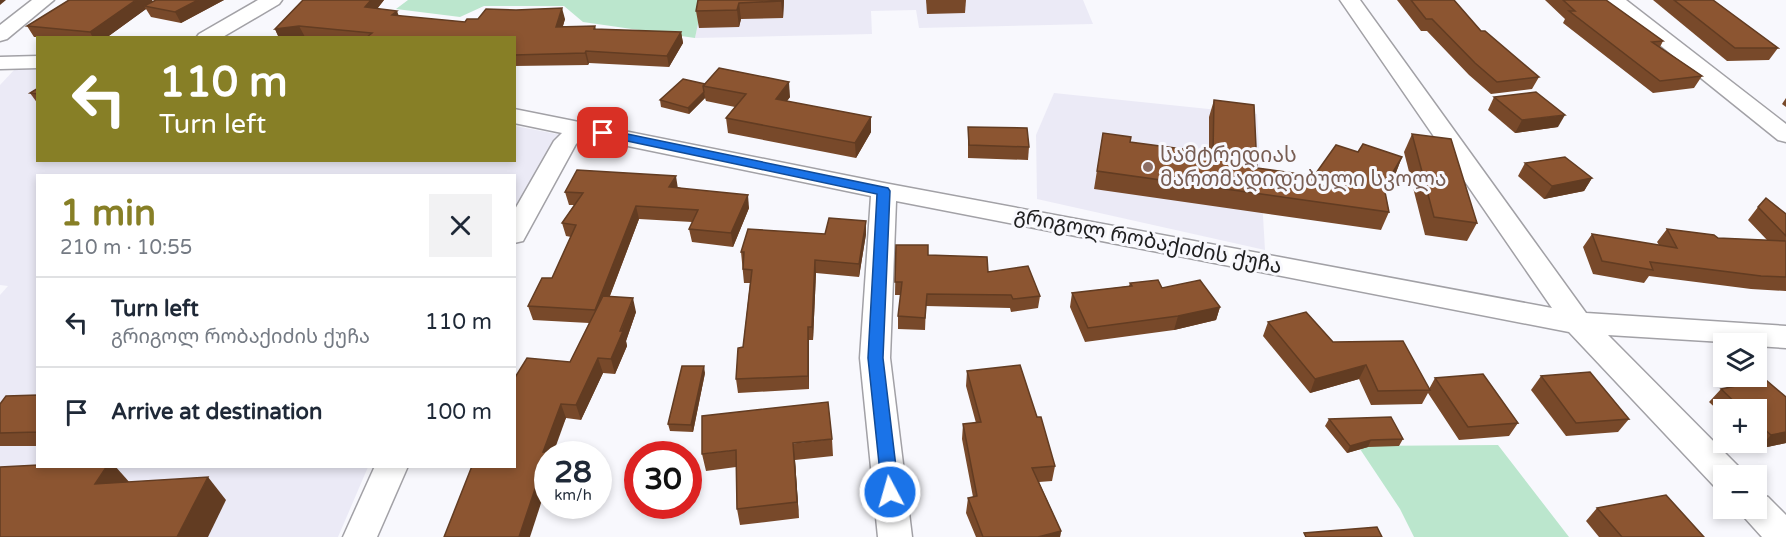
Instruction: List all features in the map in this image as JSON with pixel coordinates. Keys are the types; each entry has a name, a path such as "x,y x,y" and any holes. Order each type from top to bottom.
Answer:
{"street":[{"path":"0,35 44,0"},
{"path":"209,36 272,0"},
{"path":"1350,0 1578,322 1715,465"},
{"path":"1614,0 1786,135"},
{"path":"0,63 36,62"},
{"name":"გრიგოლ რობაქიძის ქუჩა","path":"516,116 884,191 1578,322 1786,337"},
{"path":"516,231 566,141 580,128"},
{"path":"884,191 875,358 895,537"},
{"path":"360,537 391,468"},
{"path":"1767,518 1785,537"}],"shaded area":[{"path":"703,0 1083,0 1093,24 919,28 916,10 871,11 872,34 695,38"},
{"path":"36,68 36,162 516,162 516,126 562,135 516,210 516,174 36,174 36,468 368,468 338,537 0,537 0,295 8,286 0,285 0,85 15,69"},
{"name":"სამტრედიას მართმადიდებული სკოლა","path":"1054,93 1257,114 1265,250 1037,199 1036,135"}],"green space":[{"path":"408,0 703,0 695,38 583,22 564,6 484,6 460,17 396,9"},
{"path":"1498,445 1569,537 1414,537 1400,509 1358,446"}],"building":[{"path":"69,0 136,0 90,32 27,26"},
{"path":"156,0 198,0 175,12 144,6"},
{"path":"303,0 371,0 365,7 397,11 392,15 465,22 467,19 478,19 486,9 562,8 556,27 595,26 594,29 681,32 667,56 586,51 585,53 516,55 516,36 368,36 372,33 299,26 275,29"},
{"path":"698,0 781,1 739,3 737,10 696,11"},
{"path":"1411,0 1454,0 1481,31 1485,31 1539,77 1497,82 1432,19 1426,19"},
{"path":"1563,0 1606,0 1663,41 1652,42 1702,76 1660,81 1569,11 1575,11"},
{"path":"1674,0 1713,0 1778,48 1735,48"},
{"path":"719,68 789,82 776,99 871,117 855,143 726,118 746,94 703,86"},
{"path":"683,79 705,84 704,92 688,108 660,100"},
{"path":"1536,92 1565,115 1522,120 1494,97"},
{"path":"1214,100 1254,105 1257,168 1314,176 1336,145 1358,152 1363,144 1402,157 1384,187 1389,212 1097,171 1103,133 1131,137 1130,142 1213,153"},
{"path":"968,127 1027,128 1029,147 969,145"},
{"path":"1412,134 1451,139 1477,223 1434,217"},
{"path":"1565,157 1592,178 1552,186 1525,163"},
{"path":"577,170 676,176 669,187 748,195 731,233 689,229 698,210 636,206 595,310 528,306 542,278 552,278 576,225 562,223 583,193 565,192"},
{"path":"1766,198 1786,214 1786,236 1758,207"},
{"path":"829,218 866,221 859,264 815,260 812,327 808,327 808,376 736,379 738,348 743,347 752,270 743,269 744,252 741,252 748,229 825,234"},
{"path":"1667,229 1714,235 1718,238 1786,241 1786,277 1650,262 1653,270 1602,261 1592,234 1677,248"},
{"path":"896,245 928,245 928,255 987,257 988,272 1028,266 1040,296 1013,299 1011,295 927,294 925,318 898,316 902,282 895,282"},
{"path":"1158,280 1162,288 1200,280 1220,307 1178,316 1088,328 1072,293 1132,286 1130,283"},
{"path":"603,296 633,298 611,359 598,358 576,405 561,404 547,441 534,441 534,492 519,537 444,537 471,468 516,468 516,376 527,358 570,362"},
{"path":"1306,312 1333,342 1403,341 1430,390 1378,391 1366,365 1315,379 1268,322"},
{"path":"1020,365 1037,417 1041,417 1055,466 1032,468 1061,531 1038,537 983,537 968,498 977,496 963,424 981,422 967,371"},
{"path":"682,366 704,366 691,425 668,424"},
{"path":"1590,372 1629,419 1576,423 1541,376"},
{"path":"1483,374 1518,423 1468,427 1435,378"},
{"path":"1767,381 1786,397 1786,432 1771,435 1767,432 1767,399 1731,399 1721,389 1767,387"},
{"path":"36,395 36,432 0,433 0,404 6,396"},
{"path":"828,402 832,439 793,443 797,502 737,509 736,450 702,454 702,416"},
{"path":"1391,417 1403,439 1371,440 1350,446 1329,419"},
{"path":"36,465 36,468 106,468 95,484 208,477 177,537 0,537 0,467"},
{"path":"1666,495 1704,537 1622,537 1597,508"},
{"path":"1377,527 1382,537 1306,537 1304,533"}],"place":[{"name":"სამტრედიას მართმადიდებული სკოლა","path":"1148,167"}],"route":[{"path":"603,133 884,191 875,358 890,492"}]}
